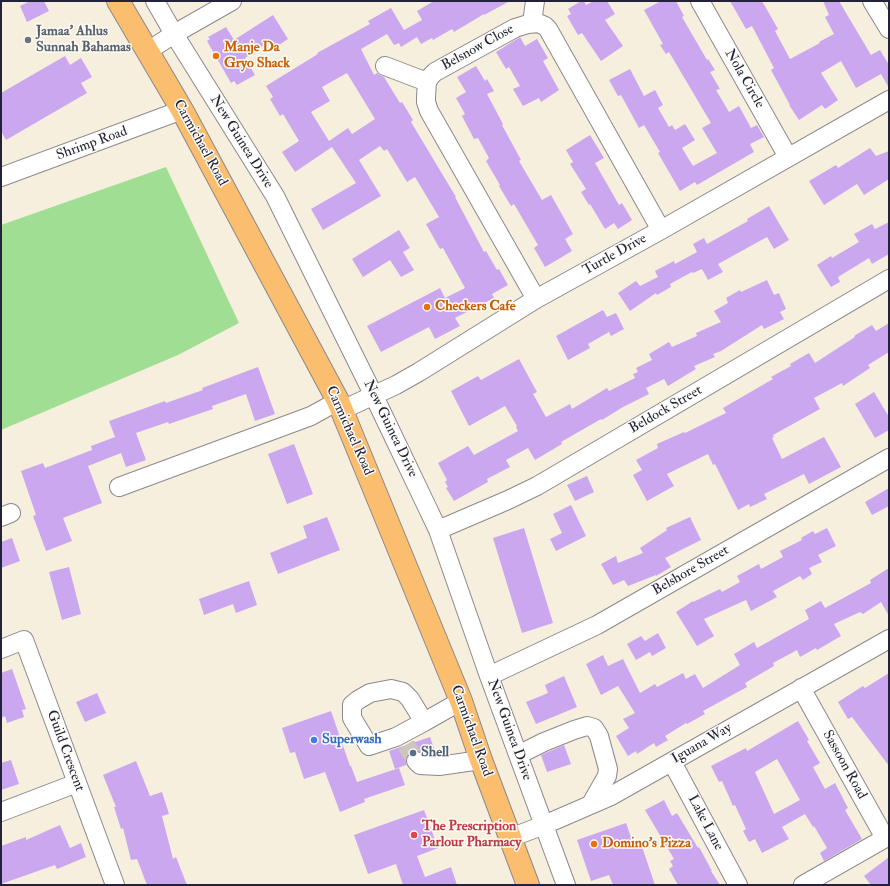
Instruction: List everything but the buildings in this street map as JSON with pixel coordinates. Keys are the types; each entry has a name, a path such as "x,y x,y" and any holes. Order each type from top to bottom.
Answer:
{"main road":[{"name":"Carmichael Road","path":"118,1 182,110 340,406 461,701 481,760 528,885"}],"street":[{"name":"New Guinea Drive","path":"155,1 275,196 374,396 438,530 489,676 566,885"},
{"path":"148,51 174,34 232,1"},
{"path":"532,23 534,1"},
{"name":"Nola Circle","path":"700,1 788,157"},
{"path":"872,1 889,29"},
{"name":"Belsnow Close","path":"426,82 435,72 515,28 532,23 541,24 548,29 661,230"},
{"path":"385,66 426,82 426,102 429,111 536,299"},
{"name":"Turtle Drive","path":"119,487 311,416 374,396 396,385 536,299 661,230 889,100"},
{"name":"Shrimp Road","path":"1,177 182,110"},
{"name":"Beldock Street","path":"438,530 537,486 889,279"},
{"name":"Belshore Street","path":"489,676 597,625 889,458"},
{"name":"Iguana Way","path":"510,838 611,796 889,639"},
{"name":"Guild Crescent","path":"1,649 24,640 115,885"},
{"name":"Sassoon Road","path":"801,688 887,837"},
{"path":"424,722 410,699 403,692 391,689 370,693 352,705 352,718 369,746 401,741 424,722 461,701"},
{"path":"518,754 574,730 587,726 594,728 599,736 608,768 607,776 591,804"},
{"path":"416,761 420,765 439,766 481,760"},
{"name":"Lake Lane","path":"672,762 738,885"},
{"path":"1,812 77,783"},
{"path":"803,885 887,837"}],"green space":[{"path":"166,167 239,323 178,355 1,430 1,225"}],"tunnel":[{"path":"406,745 416,761"}],"place":[{"name":"Jamaa' Ahlus Sunnah Bahamas","path":"28,40"},
{"name":"Manje Da Gryo Shack","path":"216,56"},
{"name":"Checkers Cafe","path":"427,307"},
{"name":"Superwash","path":"314,740"},
{"name":"Shell","path":"413,753"},
{"name":"The Prescription Parlour Pharmacy","path":"414,835"},
{"name":"Domino's Pizza","path":"594,844"}]}
